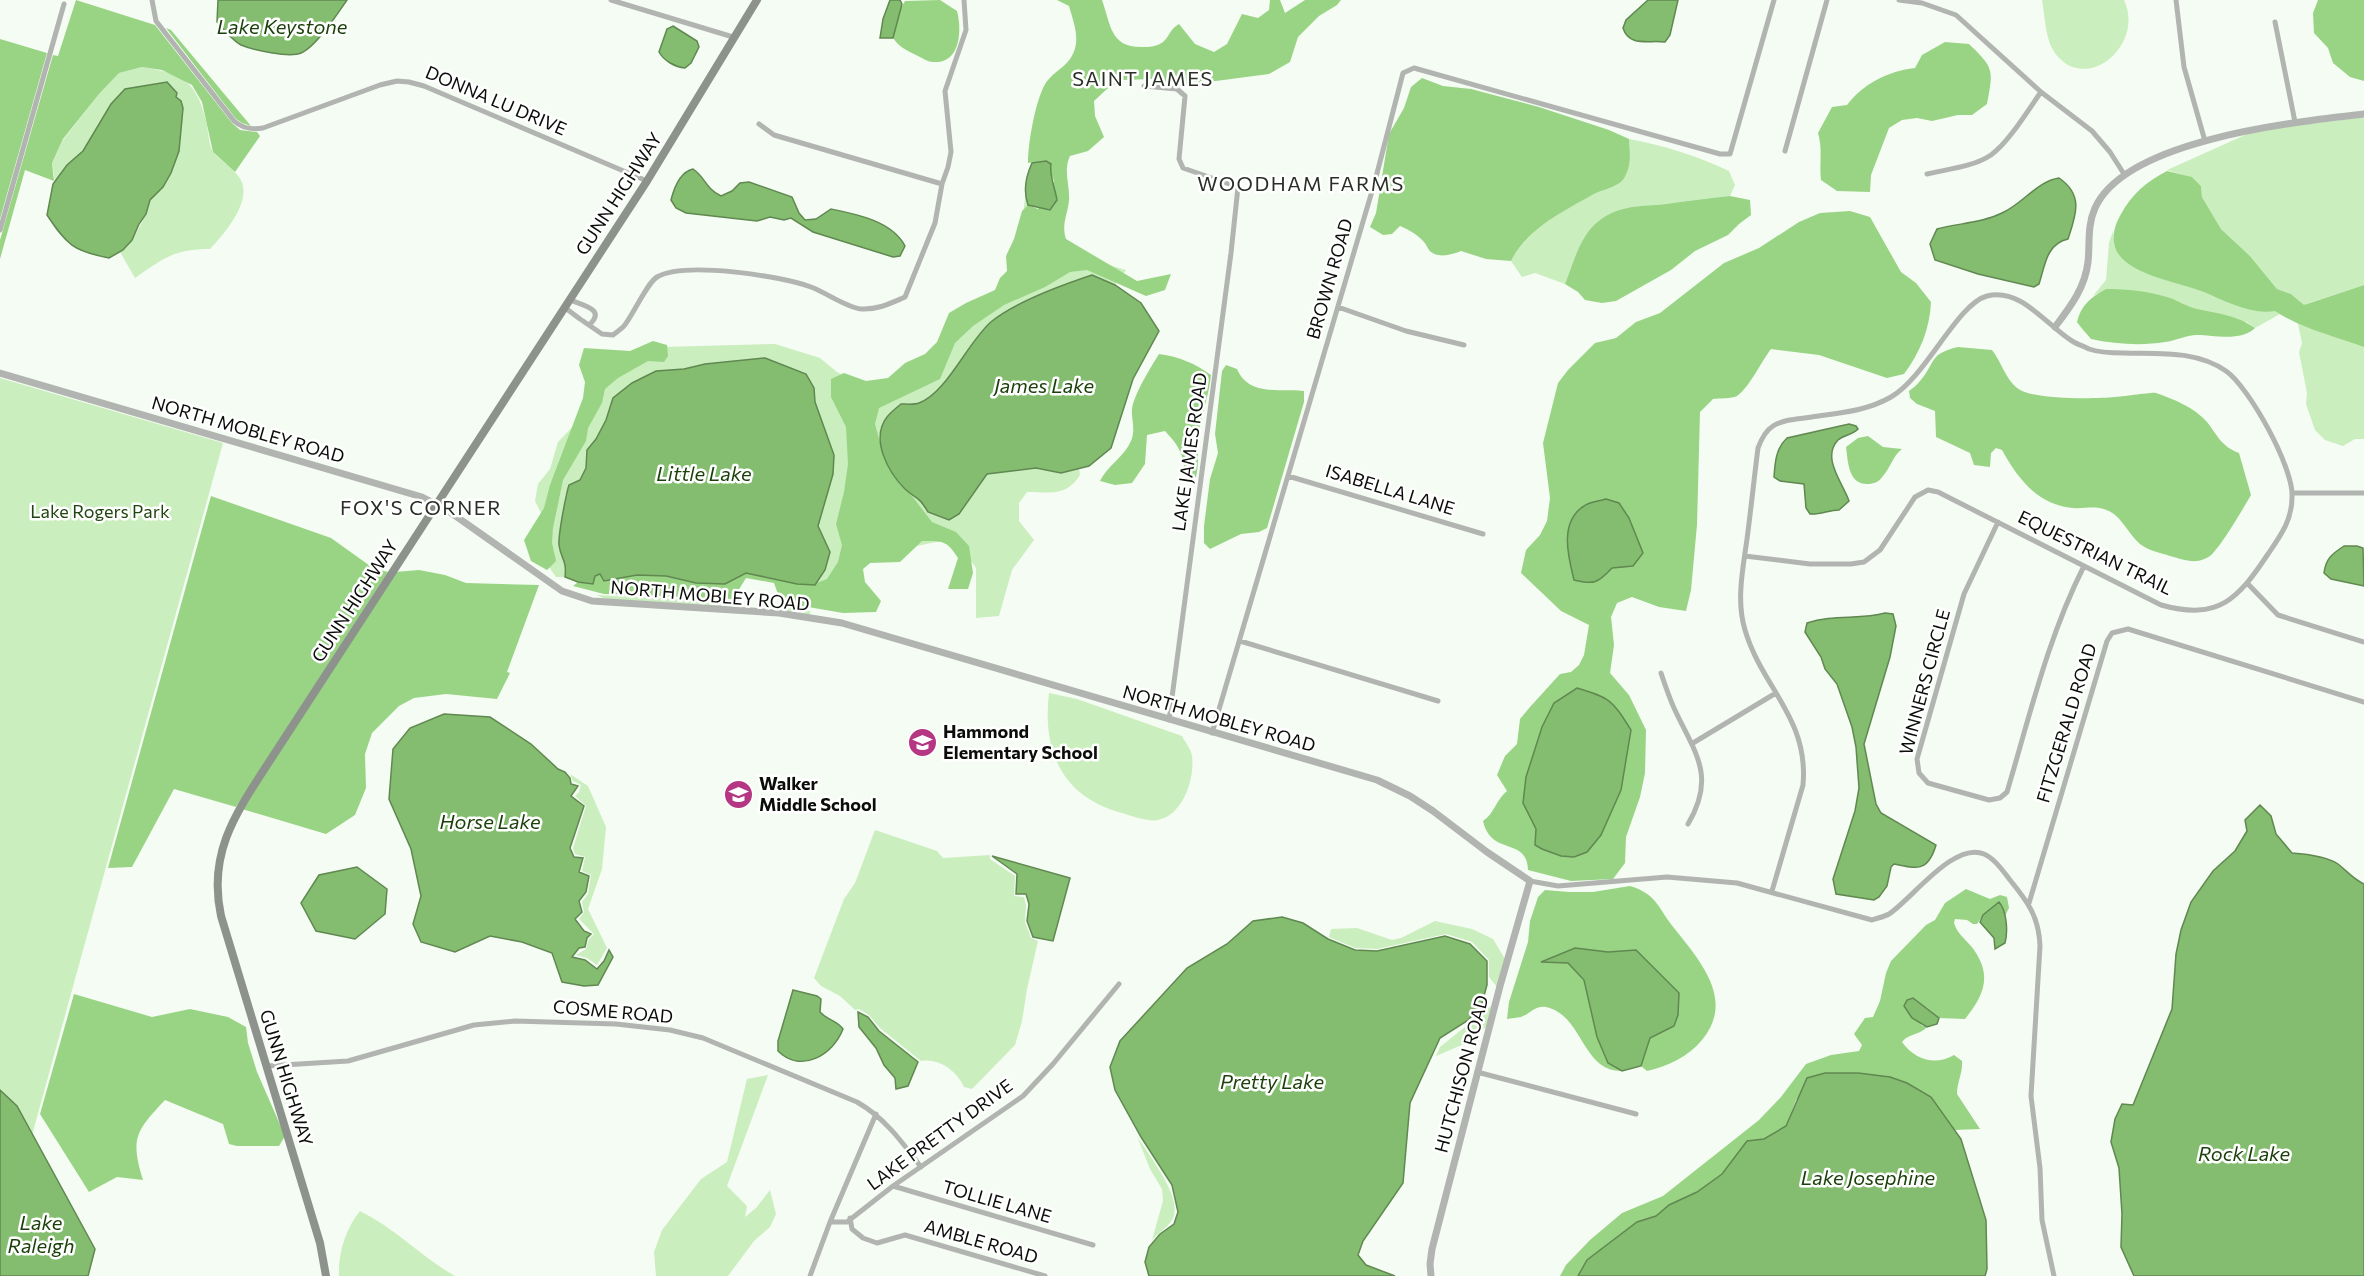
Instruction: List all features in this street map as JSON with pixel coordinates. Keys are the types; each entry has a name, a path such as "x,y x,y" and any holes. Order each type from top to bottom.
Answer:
{"main road":[{"name":"GUNN HIGHWAY","path":"326,1276 320,1243 220,909 218,876 223,842 238,810 647,181 757,0"}],"street":[{"name":"DONNA LU DRIVE","path":"152,0 156,21 240,126 253,129 263,128 380,85 397,81 409,82 424,86 647,181"},
{"path":"611,0 733,37"},
{"path":"564,307 602,334 613,335 624,327 655,278 666,274 694,271 735,272 781,279 810,286 859,309 879,308 905,297 935,223 951,152 945,91 966,30 964,0"},
{"name":"BROWN ROAD","path":"1212,732 1377,174 1403,73 1413,68 1720,154 1731,154 1774,0"},
{"path":"1785,151 1827,0"},
{"path":"1899,0 1922,3 1956,15 2041,92 2092,131 2110,152 2124,174"},
{"path":"2176,0 2184,67 2205,141"},
{"path":"0,230 64,4"},
{"path":"2275,22 2295,122"},
{"name":"LAKE JAMES ROAD","path":"1144,86 1177,89 1185,96 1179,159 1183,168 1238,187 1169,720"},
{"path":"1927,174 1975,163 1991,155 2001,146 2041,92"},
{"path":"2055,327 2084,282 2088,262 2089,229 2095,208 2108,189 2124,174 2205,141 2251,129 2364,114"},
{"path":"759,124 774,135 942,184"},
{"name":"EQUESTRIAN TRAIL","path":"1745,556 1810,564 1864,562 1880,550 1915,498 1928,490 1938,492 2161,605 2183,611 2201,610 2219,606 2235,597 2248,584 2285,529 2291,512 2293,494 2288,472 2251,398 2225,370 2207,360 2186,355 2092,350 2071,341 2014,298 2000,294 1985,297 1969,307 1919,373 1891,397 1860,410 1786,420 1772,427 1763,436 1758,448 1745,556 1741,596 1744,627 1755,657 1798,733 1803,752 1804,770 1803,785 1772,891"},
{"path":"569,299 592,308 595,312 594,319 584,322"},
{"path":"1338,307 1406,330 1464,345"},
{"name":"NORTH MOBLEY ROAD","path":"0,373 422,497 436,503 562,591 592,602 780,613 842,623 1377,780 1433,811 1530,881 1558,886 1667,877 1737,883 1872,920 1888,914 1951,861 1963,854 1973,852 1983,854 1995,862 2029,903 2039,929 2040,946 2031,1096 2040,1168 2042,1220 2054,1276"},
{"name":"ISABELLA LANE","path":"1288,476 1483,534"},
{"path":"2293,494 2364,493"},
{"name":"WINNERS CIRCLE","path":"1998,522 1965,594 1917,759 1919,773 1928,783 1989,800 2000,798 2007,792 2053,635 2066,600 2084,566"},
{"path":"2248,584 2278,615 2364,642"},
{"name":"FITZGERALD ROAD","path":"2029,903 2107,641 2112,633 2128,629 2364,702"},
{"path":"1240,641 1438,701"},
{"path":"1661,673 1674,708 1693,743 1702,784 1699,805 1688,824"},
{"path":"1693,743 1776,693"},
{"name":"HUTCHISON ROAD","path":"1431,1276 1432,1249 1477,1072 1530,881"},
{"name":"LAKE PRETTY DRIVE","path":"830,1222 847,1222 893,1186 1023,1096 1053,1064 1119,984"},
{"name":"COSME ROAD","path":"267,1066 348,1061 488,1023 515,1021 616,1024 670,1030 703,1038 857,1102 888,1125 921,1167"},
{"path":"1477,1072 1636,1114"},
{"path":"810,1276 830,1222 876,1114"},
{"name":"TOLLIE LANE","path":"893,1186 1093,1245"},
{"name":"AMBLE ROAD","path":"850,1218 852,1228 862,1238 877,1243 906,1235 1045,1276"}],"green space":[{"path":"2042,0 2124,0 2128,18 2126,34 2119,49 2108,60 2094,67 2079,69 2065,63 2050,44"},
{"path":"142,67 169,73 187,82 199,99 213,152 239,177 243,186 243,195 236,216 210,249 198,249 170,256 135,278 120,252 135,235 151,199 170,175 178,147 183,108 111,104 83,151 67,165 55,181 52,163 63,140 99,94 119,73"},
{"path":"2364,117 2364,285 2306,304 2364,292 2364,439 2355,439 2343,446 2325,440 2315,430 2306,404 2307,393 2299,352 2302,343 2298,324 2295,320 2280,314 2255,328 2247,322 2112,341 2095,339 2085,333 2077,322 2085,309 2106,289 2093,296 2106,280 2109,243 2113,231 2114,246 2256,278 2303,304 2291,294 2277,289 2250,256 2221,229 2202,197 2201,186 2193,178 2167,170 2254,131"},
{"path":"1629,139 1680,152 1729,171 1735,185 1730,196 1636,206 1619,210 1602,219 1588,232 1576,253 1565,284 1535,273 1522,277 1511,261 1536,230 1558,214 1623,180 1629,165"},
{"path":"1025,198 1046,233 1054,241 1078,254 1126,270 1115,285 1092,275 1042,294 996,319 986,328 949,377 930,397 919,403 901,404 886,418 879,437 905,489 920,497 928,512 966,504 987,474 1036,468 1060,473 1079,468 1080,475 1069,487 1057,492 1027,492 1019,503 1019,521 1034,540 1012,570 999,616 976,618 976,568 960,546 941,541 917,546 901,559 879,557 862,569 852,602 773,577 797,584 830,552 818,526 834,455 815,402 814,388 766,358 656,371 613,398 597,439 587,451 586,468 580,480 565,495 559,545 567,564 565,577 556,577 547,564 541,531 541,513 535,501 538,484 550,469 558,442 583,416 593,393 662,347 775,344 820,358 837,372 863,386 919,370 995,290 1006,274 1018,245"},
{"name":"Lake Rogers Park","path":"0,378 223,443 0,1251"},
{"path":"597,595 731,602 735,606 785,610 788,606 810,611 810,615 780,610 605,599"},
{"path":"1049,693 1077,699 1182,736 1191,753 1192,765 1189,785 1181,804 1167,817 1150,820 1101,806 1084,796 1060,769 1053,752 1049,734"},
{"path":"570,774 588,786 606,827 602,869 588,909 607,948 597,965 587,958 576,955 586,949 589,939 594,934 579,919 584,912 582,902 588,894 591,875 582,871 585,857 575,854 573,848 586,806 575,796 581,785 573,781"},
{"path":"875,830 937,851 943,858 990,855 990,859 1015,876 1014,896 1024,897 1025,922 1031,938 1038,941 1022,1021 1015,1045 972,1089 964,1087 947,1067 934,1062 921,1061 880,1028 869,1015 859,1009 855,1010 840,996 821,986 814,978 844,899 855,883"},
{"path":"1435,921 1472,929 1493,939 1505,959 1497,987 1489,977 1489,960 1472,942 1446,934 1377,949 1355,948 1329,937 1331,929 1357,928 1392,940 1401,938"},
{"path":"1491,1006 1487,1026 1471,1041 1436,1056 1440,1047"},
{"path":"768,1075 727,1186 747,1206 745,1217 756,1208 770,1190 776,1214 770,1227 754,1241 728,1276 656,1276 654,1252 662,1230 701,1179 727,1162 747,1079"},
{"path":"1137,1136 1164,1177 1174,1201 1175,1211 1172,1220 1152,1240 1163,1201 1162,1189 1150,1169"},
{"path":"360,1211 455,1276 339,1276 344,1241"}],"shaded area":[{"path":"76,0 155,25 232,123 240,130 257,132 260,136 235,172 213,152 202,102 192,85 162,70 142,67 119,73 63,139 52,163 54,181 25,170 0,259 0,240 53,55 58,56"},
{"path":"940,0 957,11 959,36 954,51 949,57 942,61 931,62 903,48 893,38 897,16 905,1"},
{"path":"1057,0 1102,0 1114,34 1118,40 1133,47 1147,47 1163,42 1173,28 1179,24 1195,44 1214,52 1227,44 1242,14 1258,18 1269,10 1270,0 1280,0 1285,13 1305,0 1341,0 1319,16 1298,37 1290,62 1269,74 1178,86 1152,79 1122,80 1107,89 1094,101 1095,116 1104,137 1088,151 1070,156 1067,167 1069,200 1064,224 1066,239 1137,281 1171,274 1165,290 1146,296 1087,270 1070,272 1045,287 1004,305 973,326 955,343 940,379 879,408 875,424 885,461 932,522 956,532 969,546 973,573 968,589 948,589 958,558 947,545 929,541 922,541 900,562 870,563 863,569 865,582 881,601 876,612 843,613 785,603 774,583 746,578 733,599 604,594 573,586 578,582 593,584 595,576 600,574 605,581 637,575 666,576 696,583 725,584 746,573 797,584 814,584 827,579 838,562 842,545 836,524 848,464 846,427 831,397 831,379 844,373 866,381 888,378 905,363 925,354 937,342 949,313 995,290 1000,278 1007,271 1006,256 1014,239 1022,211 1028,205 1038,209 1054,181 1046,161 1028,163 1033,124 1044,86 1070,59 1076,46 1075,26 1069,6"},
{"path":"2318,0 2364,0 2364,81 2350,77 2333,63 2328,48 2314,33 2313,13"},
{"path":"166,28 171,30 251,126 236,119"},
{"path":"0,39 47,53 0,219"},
{"path":"1945,42 1969,44 1984,59 1991,77 1987,104 1972,115 1958,115 1932,121 1917,118 1902,120 1889,128 1871,175 1870,192 1837,191 1821,180 1818,133 1832,107 1847,105 1868,85 1886,75 1915,68 1922,55"},
{"path":"1422,78 1443,86 1471,89 1539,107 1629,139 1630,160 1626,175 1617,185 1570,207 1536,230 1518,249 1511,261 1486,259 1461,251 1449,255 1436,255 1419,237 1400,226 1392,234 1383,235 1370,227 1376,213 1389,134 1404,108 1411,87"},
{"path":"2167,171 2192,177 2201,186 2202,197 2221,229 2250,256 2277,289 2291,294 2304,305 2364,285 2364,347 2307,327 2275,311 2248,309 2153,276 2124,260 2115,248 2114,233 2121,214 2141,189"},
{"path":"1730,196 1750,200 1751,215 1728,235 1695,251 1671,270 1616,301 1602,303 1585,300 1578,292 1565,284 1583,239 1593,226 1610,214 1636,206"},
{"path":"1850,211 1870,217 1901,272 1916,283 1931,302 1929,321 1915,358 1904,374 1887,378 1819,355 1771,349 1737,396 1713,399 1700,412 1697,525 1691,590 1686,611 1659,607 1632,597 1617,603 1611,617 1614,645 1610,673 1629,695 1646,730 1645,773 1640,797 1626,837 1625,863 1613,879 1571,881 1528,870 1522,853 1493,839 1487,832 1483,821 1507,791 1497,775 1505,756 1517,744 1520,719 1560,674 1571,672 1579,665 1584,655 1589,625 1561,611 1521,573 1526,550 1540,535 1547,521 1550,498 1543,443 1558,383 1595,343 1616,338 1636,322 1660,313 1724,263 1759,248 1799,222 1820,213"},
{"path":"2106,289 2137,291 2171,298 2193,308 2235,318 2255,328 2242,335 2227,337 2193,335 2147,344 2091,339 2077,322 2087,302"},
{"path":"653,341 667,345 668,356 664,362 648,361 618,378 605,389 602,403 588,428 586,441 563,480 553,528 552,543 556,561 547,570 531,561 524,540 544,508 550,485 583,398 585,382 579,365 584,348 630,351"},
{"path":"1958,347 1992,350 2013,384 2025,392 2036,395 2093,398 2156,393 2183,404 2202,417 2224,444 2239,453 2251,495 2214,552 2198,561 2190,561 2143,546 2109,511 2100,508 2073,508 2049,502 2030,489 2002,450 1996,448 1991,453 1990,467 1974,465 1970,453 1936,437 1935,411 1917,404 1910,398 1909,391 1925,375 1937,356"},
{"path":"1159,354 1186,361 1211,375 1199,430 1196,477 1185,477 1180,452 1165,431 1147,435 1145,464 1132,483 1115,485 1100,481 1131,441 1133,403"},
{"path":"1226,365 1237,369 1242,378 1257,387 1304,391 1304,402 1267,528 1259,532 1241,534 1210,549 1204,543 1204,526 1210,479 1218,453 1215,434 1222,371"},
{"path":"1868,436 1883,447 1902,449 1880,480 1867,484 1856,480 1850,471 1846,447 1858,438"},
{"path":"211,496 331,538 373,568 388,572 236,807 174,789 132,867 108,868"},
{"path":"419,570 445,575 466,583 539,585 507,672 510,673 497,699 446,694 414,698 399,706 372,733 365,754 366,788 355,815 326,834 242,809 395,572"},
{"path":"1630,886 1646,893 1656,902 1703,968 1715,996 1715,1010 1711,1025 1702,1040 1677,1060 1647,1071 1641,1066 1650,1038 1679,993 1636,950 1608,952 1575,948 1542,961 1568,963 1584,980 1597,1037 1608,1063 1622,1071 1609,1069 1598,1063 1576,1031 1558,1012 1542,1007 1521,1017 1507,1019 1509,1002 1528,942 1530,921 1538,897 1545,890 1593,892"},
{"path":"1966,889 1990,899 2000,895 2007,897 2009,908 2004,918 1999,902 1983,915 1977,924 1955,919 1957,930 1978,956 1982,966 1984,984 1981,992 1965,1019 1939,1018 1927,1008 1921,1025 1927,1027 1902,1042 1919,1057 1940,1060 1954,1055 1962,1061 1957,1094 1980,1129 1954,1130 1929,1098 1900,1081 1866,1074 1825,1073 1796,1100 1786,1126 1764,1139 1747,1141 1722,1174 1697,1192 1669,1205 1656,1216 1637,1222 1587,1260 1578,1276 1560,1276 1566,1265 1590,1240 1622,1213 1663,1196 1759,1120 1781,1097 1806,1064 1831,1055 1859,1051 1862,1045 1854,1034 1865,1018 1873,1017 1891,961 1926,925 1935,920 1945,903"},
{"path":"74,994 152,1017 190,1009 228,1017 246,1027 248,1043 257,1072 285,1136 279,1146 229,1144 223,1124 165,1100 138,1136 137,1154 143,1180 117,1177 89,1192 40,1114"}],"water":[{"name":"Lake Keystone","path":"218,0 347,0 307,50 288,55 254,49 234,40 217,22"},
{"path":"890,0 900,0 902,4 893,38 880,38 883,19"},
{"path":"1648,0 1678,0 1670,35 1665,42 1634,40 1626,34 1623,28 1626,20"},
{"path":"673,26 697,41 699,47 691,63 685,68 670,63 659,52 667,29"},
{"path":"167,82 177,93 176,97 181,101 183,108 179,151 171,173 163,187 150,200 146,214 132,240 123,250 109,258 87,253 66,240 47,215 53,184 67,165 83,151 111,104 125,89"},
{"path":"1046,161 1051,164 1051,177 1057,200 1050,210 1028,205 1025,189 1032,163"},
{"path":"693,169 712,190 721,196 732,191 740,183 749,182 792,197 805,220 816,219 831,209 851,213 891,230 905,246 900,256 893,257 813,232 791,218 784,220 770,217 757,221 686,213 676,208 671,200 681,177"},
{"path":"2059,178 2072,191 2075,198 2075,214 2068,239 2051,251 2039,284 2034,287 1978,274 1935,260 1930,244 1937,229 1996,216 2011,208 2044,183"},
{"name":"James Lake","path":"1092,275 1115,285 1141,303 1159,331 1133,379 1111,448 1089,466 1061,473 1036,468 987,474 959,514 949,520 928,512 919,500 905,489 887,465 880,435 887,417 901,404 919,403 939,389 983,330 1002,314 1040,295"},
{"name":"Little Lake","path":"765,358 806,374 814,388 815,402 834,455 833,474 818,526 830,552 825,570 815,585 797,584 746,573 725,584 696,583 666,576 637,575 604,581 600,574 595,576 593,584 565,577 559,540 569,485 580,480 586,468 587,450 606,420 613,398 632,383 656,371"},
{"path":"1849,424 1858,429 1838,440 1833,447 1832,462 1849,501 1839,510 1810,514 1806,508 1804,484 1780,481 1774,477 1778,451 1787,438"},
{"path":"1606,499 1619,503 1629,518 1643,553 1633,566 1612,568 1595,582 1574,580 1567,540 1571,521 1576,513 1586,505"},
{"path":"2344,546 2363,548 2364,586 2331,579 2324,573 2330,557"},
{"path":"1893,614 1896,626 1890,657 1864,744 1876,804 1881,813 1936,845 1929,860 1921,867 1894,864 1891,867 1887,886 1874,900 1836,894 1833,879 1855,811 1859,788 1856,747 1852,727 1837,684 1825,669 1821,657 1805,632 1807,623 1817,620"},
{"path":"1577,688 1610,702 1631,730 1621,790 1601,835 1587,852 1574,857 1561,856 1535,845 1536,829 1523,803 1526,777 1542,727 1554,703"},
{"name":"Horse Lake","path":"444,714 490,717 531,744 558,769 565,772 571,784 578,786 571,796 584,806 570,848 574,857 583,858 579,872 589,876 586,892 579,901 582,912 575,919 584,931 591,934 587,938 585,947 579,948 572,957 585,960 597,969 609,950 613,957 598,985 584,986 562,982 552,953 522,942 490,936 455,952 421,942 413,924 421,896 411,849 389,799 393,749 410,728"},
{"name":"Rock Lake","path":"2260,805 2271,816 2276,834 2292,853 2333,861 2364,884 2364,1276 2134,1276 2121,1247 2122,1214 2119,1168 2111,1142 2115,1119 2122,1104 2133,1105 2172,1009 2176,954 2181,930 2191,902 2213,871 2235,851 2247,831 2245,820"},
{"path":"992,856 1070,878 1053,941 1033,937 1027,921 1029,904 1026,894 1016,894 1017,874"},
{"path":"357,867 387,889 385,914 355,939 316,931 301,903 319,875"},
{"path":"1999,902 2005,916 2006,933 2005,943 1995,949 1994,938 1980,922 1983,915"},
{"name":"Pretty Lake","path":"1282,917 1303,923 1328,939 1355,950 1377,951 1445,936 1470,944 1487,961 1487,985 1481,1007 1467,1021 1440,1038 1410,1103 1403,1183 1363,1241 1358,1255 1366,1265 1395,1276 1149,1276 1145,1262 1149,1247 1160,1234 1174,1224 1178,1212 1172,1185 1141,1137 1115,1090 1110,1067 1120,1041 1187,968 1227,944 1253,921"},
{"path":"1575,948 1608,952 1636,950 1679,993 1678,1015 1674,1026 1650,1038 1641,1066 1622,1071 1608,1063 1597,1037 1584,980 1568,963 1541,962"},
{"path":"793,990 821,999 820,1012 843,1029 832,1047 806,1061 787,1058 778,1051 778,1041"},
{"path":"1913,998 1939,1018 1937,1024 1927,1027 1912,1018 1904,1006 1907,1000"},
{"path":"858,1012 868,1017 879,1031 918,1062 908,1086 896,1089 895,1078 859,1027"},
{"name":"Lake Josephine","path":"1825,1073 1858,1073 1890,1077 1907,1083 1931,1097 1961,1139 1986,1220 1987,1269 1985,1276 1578,1276 1587,1260 1637,1222 1656,1216 1669,1205 1697,1192 1722,1174 1747,1141 1764,1139 1786,1126 1807,1078"},
{"name":"Lake Raleigh","path":"0,1090 17,1106 95,1249 88,1276 0,1276"}],"place":[{"name":"Hammond Elementary School","path":"922,742"},
{"name":"Walker Middle School","path":"738,794"}],"district":[{"name":"SAINT JAMES","path":"1143,79"},
{"name":"WOODHAM FARMS","path":"1301,184"},
{"name":"FOX'S CORNER","path":"421,508"}]}
